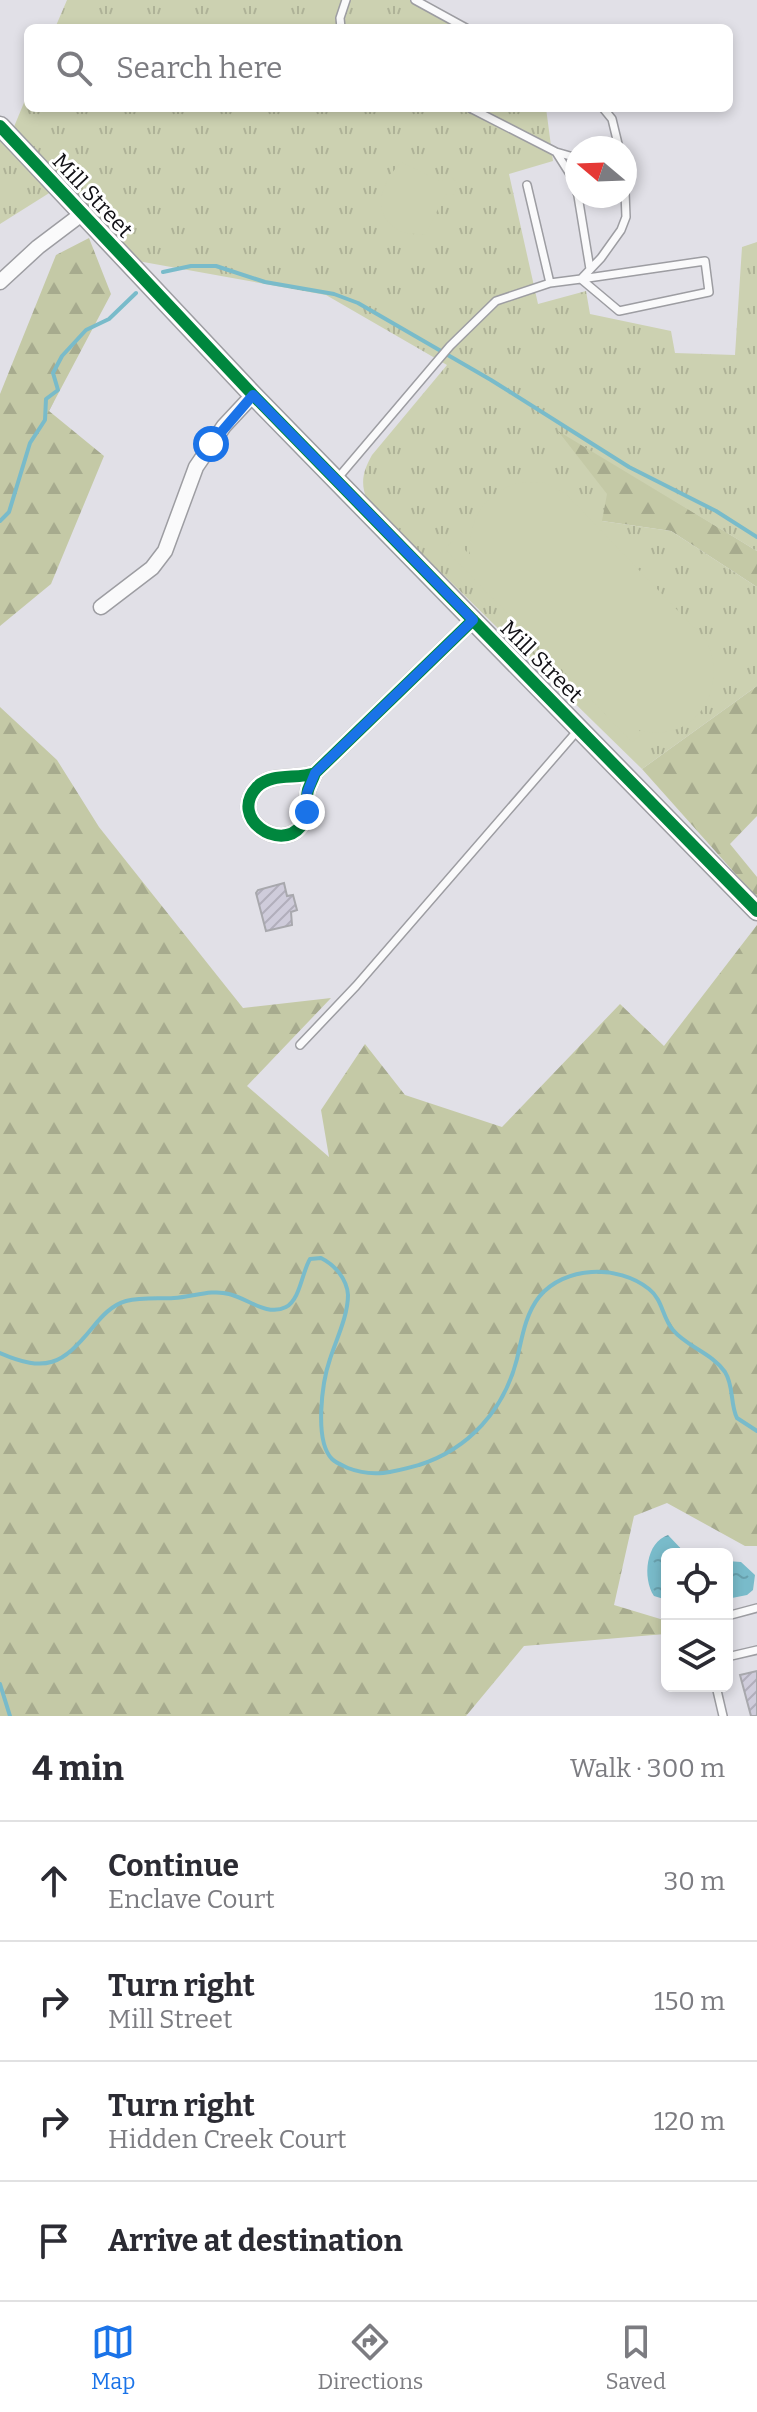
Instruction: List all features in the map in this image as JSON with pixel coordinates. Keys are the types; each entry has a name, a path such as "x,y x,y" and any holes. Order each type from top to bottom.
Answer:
{"street":[{"name":"Mill Street","path":"0,126 253,395 757,911"},
{"path":"0,282 38,247 83,213"},
{"path":"101,607 143,575 165,551 196,467 224,426 253,395"},
{"path":"315,773 307,793 307,812 300,828 288,834 275,835 261,831 250,817 249,801 256,788 270,778 304,777 315,773 473,620"}],"lane":[{"path":"341,24 346,0"},
{"path":"415,0 459,24"},
{"path":"478,112 565,155"},
{"path":"606,112 612,119 616,136"},
{"path":"556,152 565,166"},
{"path":"527,185 550,283"},
{"path":"579,208 590,269"},
{"path":"581,279 621,230 626,208"},
{"path":"337,479 450,346 496,301 550,283 705,261 709,292 619,311 581,279"},
{"path":"300,1045 356,986 580,728"},
{"path":"733,1614 757,1608"},
{"path":"733,1656 757,1650"},
{"path":"717,1692 723,1716"}],"green space":[{"path":"67,0 416,0 464,24 57,24"},
{"path":"24,103 24,112 547,112 553,161 509,174 538,304 586,291 590,314 671,331 675,353 735,355 742,247 757,242 757,551 558,431 607,494 602,521 671,531 757,587 757,686 642,769 367,500 364,477 372,455 447,365 326,295 121,258 54,190 0,224 0,125 11,134"},
{"path":"401,162 440,181 452,177 457,183 455,194 445,195 425,235 400,231 390,224 381,207 388,179"},
{"path":"89,238 111,294 49,411 104,456 51,584 0,626 0,394 56,255"},
{"path":"556,428 757,551 757,587 671,531 602,521"},
{"path":"523,482 545,483 566,494 706,640 714,677 710,694 691,721 659,733 639,730 642,734 632,742 445,549 454,539 470,555 472,529 482,508 499,492"},
{"path":"757,686 757,816 730,844 757,877 757,898 642,769"},
{"path":"0,707 57,760 99,827 243,1008 331,998 247,1086 329,1157 321,1110 365,1044 405,1095 502,1127 620,1004 664,1046 757,925 757,1546 745,1546 667,1503 634,1516 614,1605 661,1619 661,1634 524,1646 466,1716 0,1716"}],"water":[{"path":"668,1535 680,1548 661,1548 661,1598 654,1596 647,1571 651,1553"},
{"path":"733,1561 741,1562 755,1575 753,1590 747,1595 733,1598"}],"building":[{"path":"284,883 287,896 293,895 297,910 291,912 292,925 266,931 256,893"},
{"path":"757,1671 757,1716 751,1716 740,1675"}],"waterway":[{"path":"163,272 191,266 216,266 265,282 334,294 358,303 491,380 629,467 716,511 757,537"},
{"path":"0,521 9,512 30,443 45,420 46,399 58,390 53,373 62,356 86,330 109,319 136,293"},
{"path":"0,1353 30,1363 52,1362 72,1350 112,1308 132,1300 222,1293 272,1310 286,1307 295,1298 310,1259 321,1258 339,1273 348,1295 344,1319 324,1382 321,1426 326,1450 332,1459 348,1468 366,1473 384,1473 437,1458 469,1438 503,1395 511,1378 527,1319 539,1297 562,1279 577,1274 607,1272 636,1281 654,1293 673,1330 720,1365 730,1383 737,1418 757,1431"},
{"path":"0,1684 10,1716"}],"cycle path":[{"path":"0,126 253,395 757,911"},
{"path":"315,773 308,790 303,822 292,833 281,836 270,834 253,820 249,810 250,799 257,787 270,779 315,773 473,620"}],"route":[{"path":"211,444 253,395 473,620 315,773 307,793 307,812"}]}
